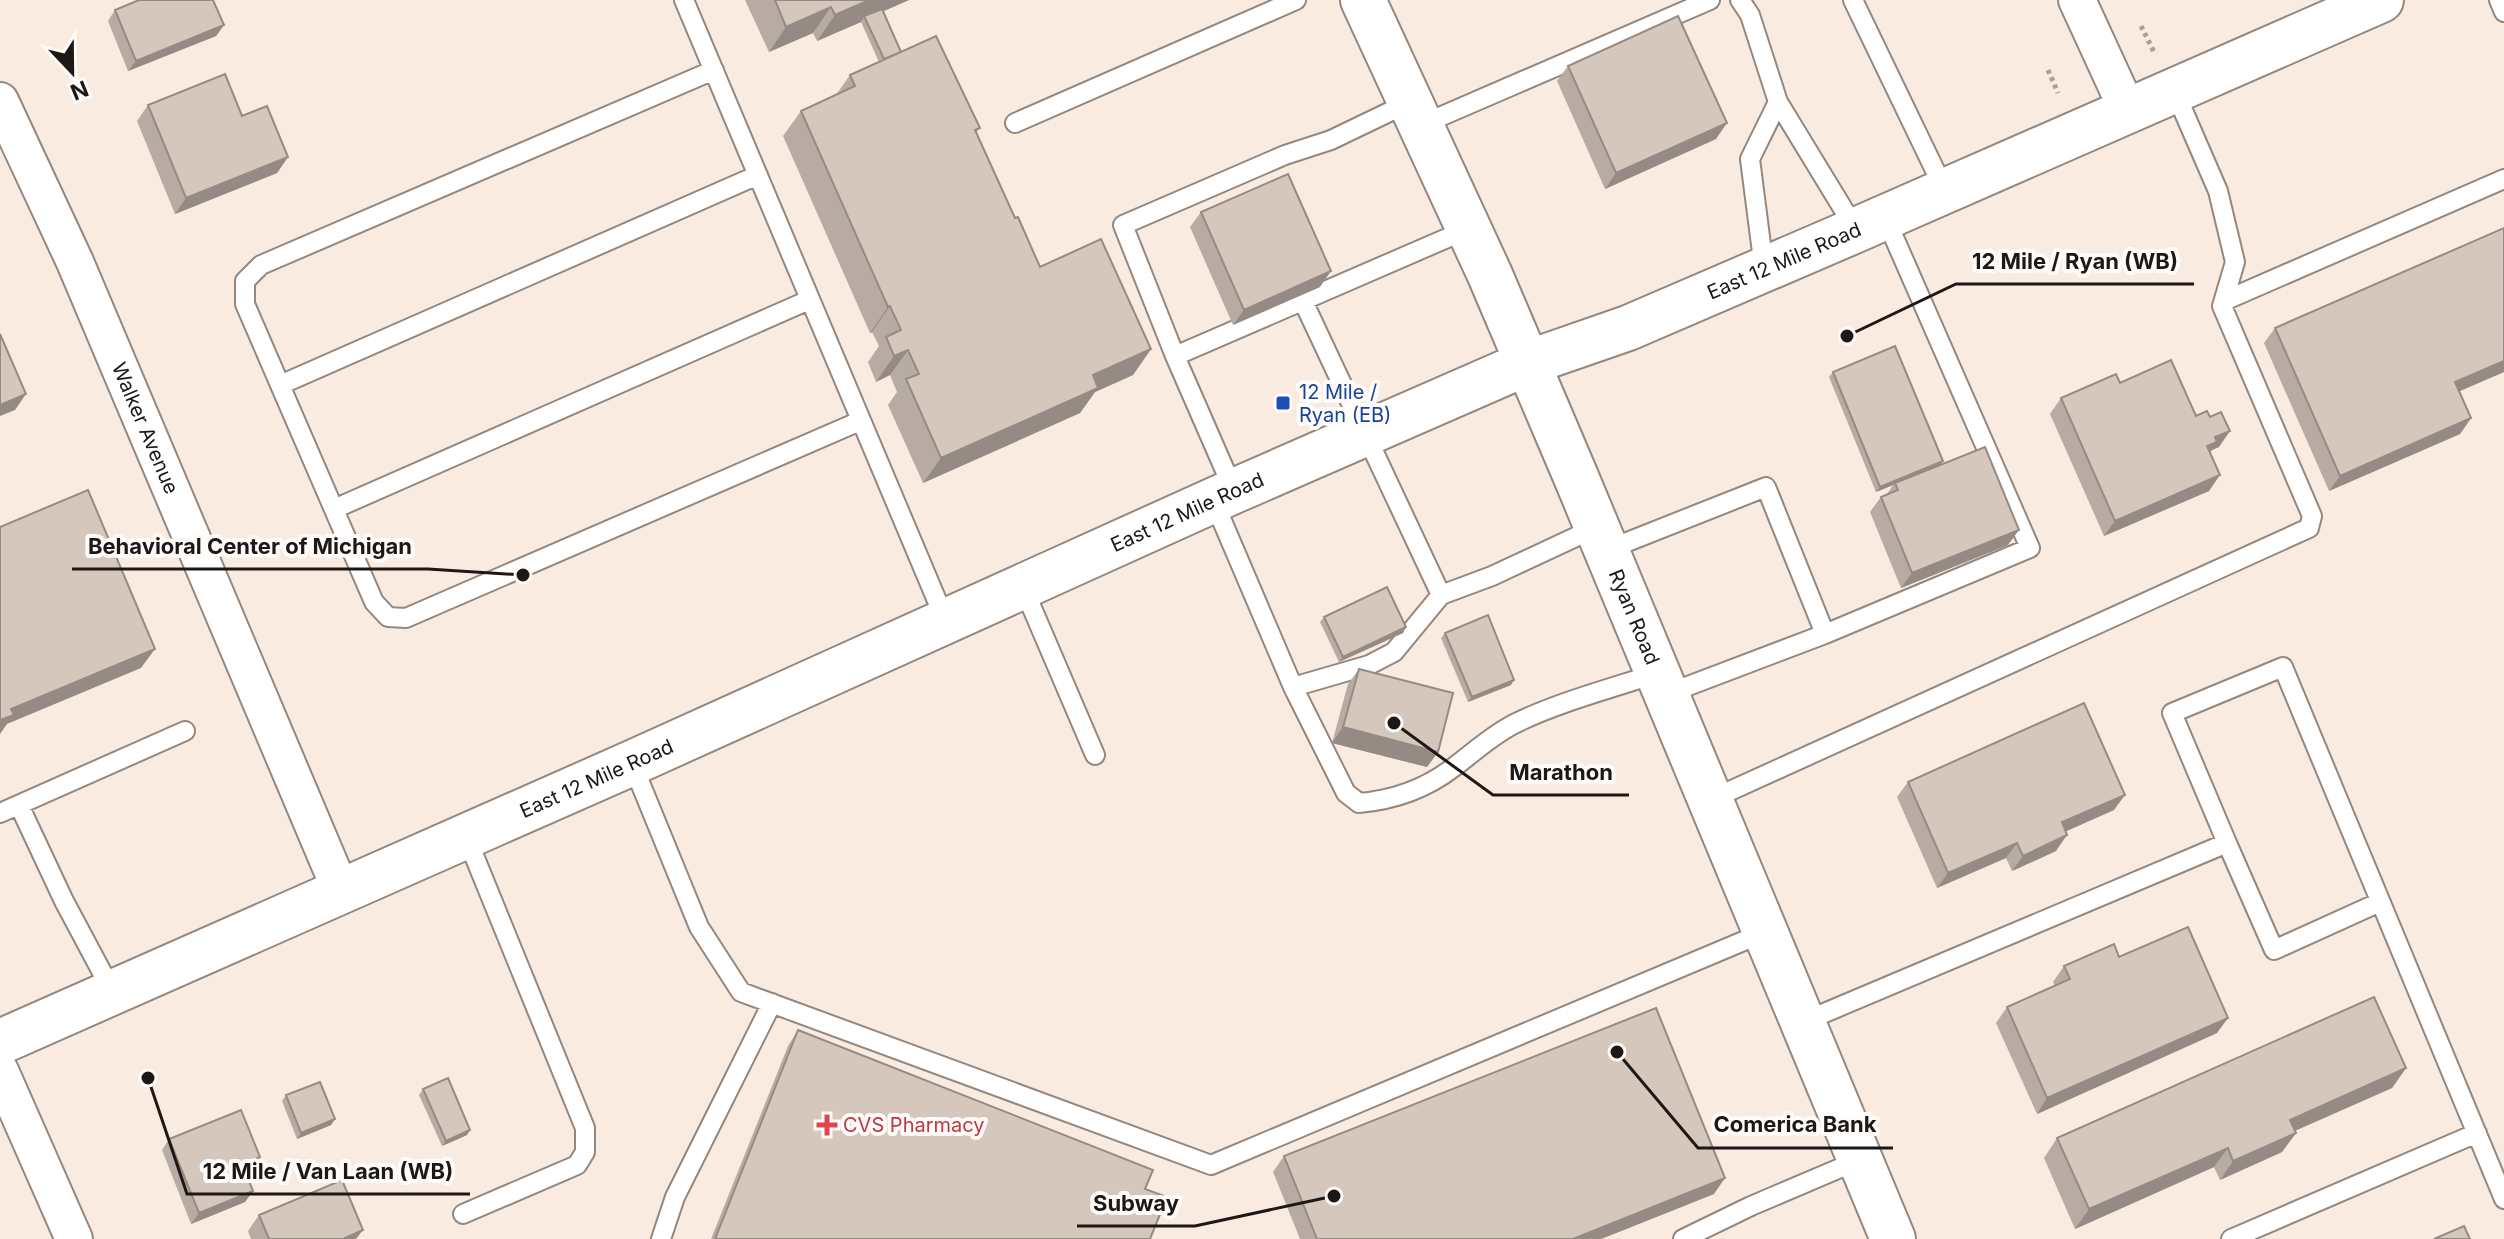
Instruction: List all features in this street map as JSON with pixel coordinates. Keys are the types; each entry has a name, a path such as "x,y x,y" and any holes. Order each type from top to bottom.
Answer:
{"main road":[{"name":"Ryan Road","path":"1363,0 1527,363 1893,1239"},
{"name":"East 12 Mile Road","path":"0,1042 1527,363 1628,328 2381,0"}],"street":[{"path":"2077,0 2128,111"},
{"name":"Walker Avenue","path":"0,101 75,262 341,891"},
{"path":"0,1071 74,1239"}],"lane":[{"path":"684,0 946,622"},
{"path":"1015,123 1296,0"},
{"path":"1710,0 1415,113 1285,155 1123,225 1175,356 1293,687 1346,793 1359,803 1380,801 1426,786 1453,769 1489,738 1516,723 1825,634 2030,548 1871,224 1778,102 1750,15 1740,0"},
{"path":"1853,0 1945,191"},
{"path":"2499,0 2504,12"},
{"path":"714,70 261,265 245,281 245,304 374,602 388,617 406,618 860,421"},
{"path":"1710,800 2309,528 2312,516 2222,306 2235,262 2218,191 2175,92"},
{"path":"1764,269 1750,159 1778,102"},
{"path":"280,385 758,175"},
{"path":"2224,301 2504,179"},
{"path":"1175,356 1468,229"},
{"path":"334,509 809,300"},
{"path":"1303,301 1441,595"},
{"path":"1293,687 1369,665 1394,652 1441,595 1766,487 1825,634"},
{"path":"1023,587 1095,755"},
{"path":"2380,902 2274,950 2172,713 2283,667 2504,1199"},
{"path":"0,813 185,731"},
{"path":"632,763 699,927 741,992 1211,1165 1765,932"},
{"path":"19,805 64,901 112,991"},
{"path":"463,1214 577,1165 585,1152 585,1128 466,836"},
{"path":"1803,1022 2227,843"},
{"path":"661,1239 675,1197 772,1003"},
{"path":"2231,1239 2477,1133"},
{"path":"1683,1239 1751,1206 1860,1160"}],"building":[{"path":"139,0 213,0 224,25 136,61 115,10"},
{"path":"775,0 869,0 835,15 831,7 786,27"},
{"path":"882,9 901,52 884,59 864,16"},
{"path":"1678,16 1727,123 1616,173 1568,66"},
{"path":"936,36 980,128 975,130 1040,267 1101,239 1151,349 1093,375 1098,388 941,458 906,379 919,374 908,350 894,356 886,337 901,330 801,111 855,86 850,75"},
{"path":"225,74 242,116 267,106 288,157 186,198 148,105"},
{"path":"1288,174 1331,271 1244,310 1201,212"},
{"path":"2504,228 2504,361 2455,382 2471,418 2340,476 2275,328"},
{"path":"0,334 26,394 0,405"},
{"path":"1895,346 1943,461 1880,487 1833,372"},
{"path":"2171,360 2196,416 2207,411 2210,417 2221,412 2230,431 2215,437 2217,442 2207,446 2220,475 2115,521 2061,398 2116,374 2120,383"},
{"path":"1985,447 2019,530 1912,573 1881,497 1898,490 1895,483"},
{"path":"88,490 155,649 11,709 14,715 0,720 0,527"},
{"path":"1387,587 1406,627 1343,657 1324,617"},
{"path":"1488,615 1514,680 1472,697 1445,633"},
{"path":"1359,669 1453,693 1438,752 1343,727"},
{"path":"2084,703 2125,795 2062,822 2067,835 2023,856 2017,843 1948,873 1908,782"},
{"path":"2188,927 2228,1018 2047,1098 2007,1007 2070,979 2064,966 2114,944 2119,957"},
{"path":"2374,997 2406,1068 2290,1120 2296,1133 2233,1161 2228,1148 2089,1209 2057,1138"},
{"path":"1656,1008 1725,1178 1573,1239 1317,1239 1284,1156"},
{"path":"798,1030 1153,1170 1145,1189 1167,1197 1150,1239 715,1239"},
{"path":"448,1078 470,1130 446,1141 423,1089"},
{"path":"320,1082 335,1119 301,1133 286,1095"},
{"path":"241,1110 260,1157 242,1164 253,1191 199,1213 169,1139"},
{"path":"342,1180 363,1230 343,1239 269,1239 259,1215"},
{"path":"2464,1226 2470,1239 2434,1239"}],"place":[{"name":"12 Mile / Ryan (WB)","path":"1847,336"},
{"name":"12 Mile / Ryan (EB)","path":"1283,403"},
{"name":"Behavioral Center of Michigan","path":"523,575"},
{"name":"Marathon","path":"1394,723"},
{"name":"Comerica Bank","path":"1617,1052"},
{"name":"12 Mile / Van Laan (WB)","path":"148,1078"},
{"name":"CVS Pharmacy","path":"827,1125"},
{"name":"Subway","path":"1334,1196"}]}
